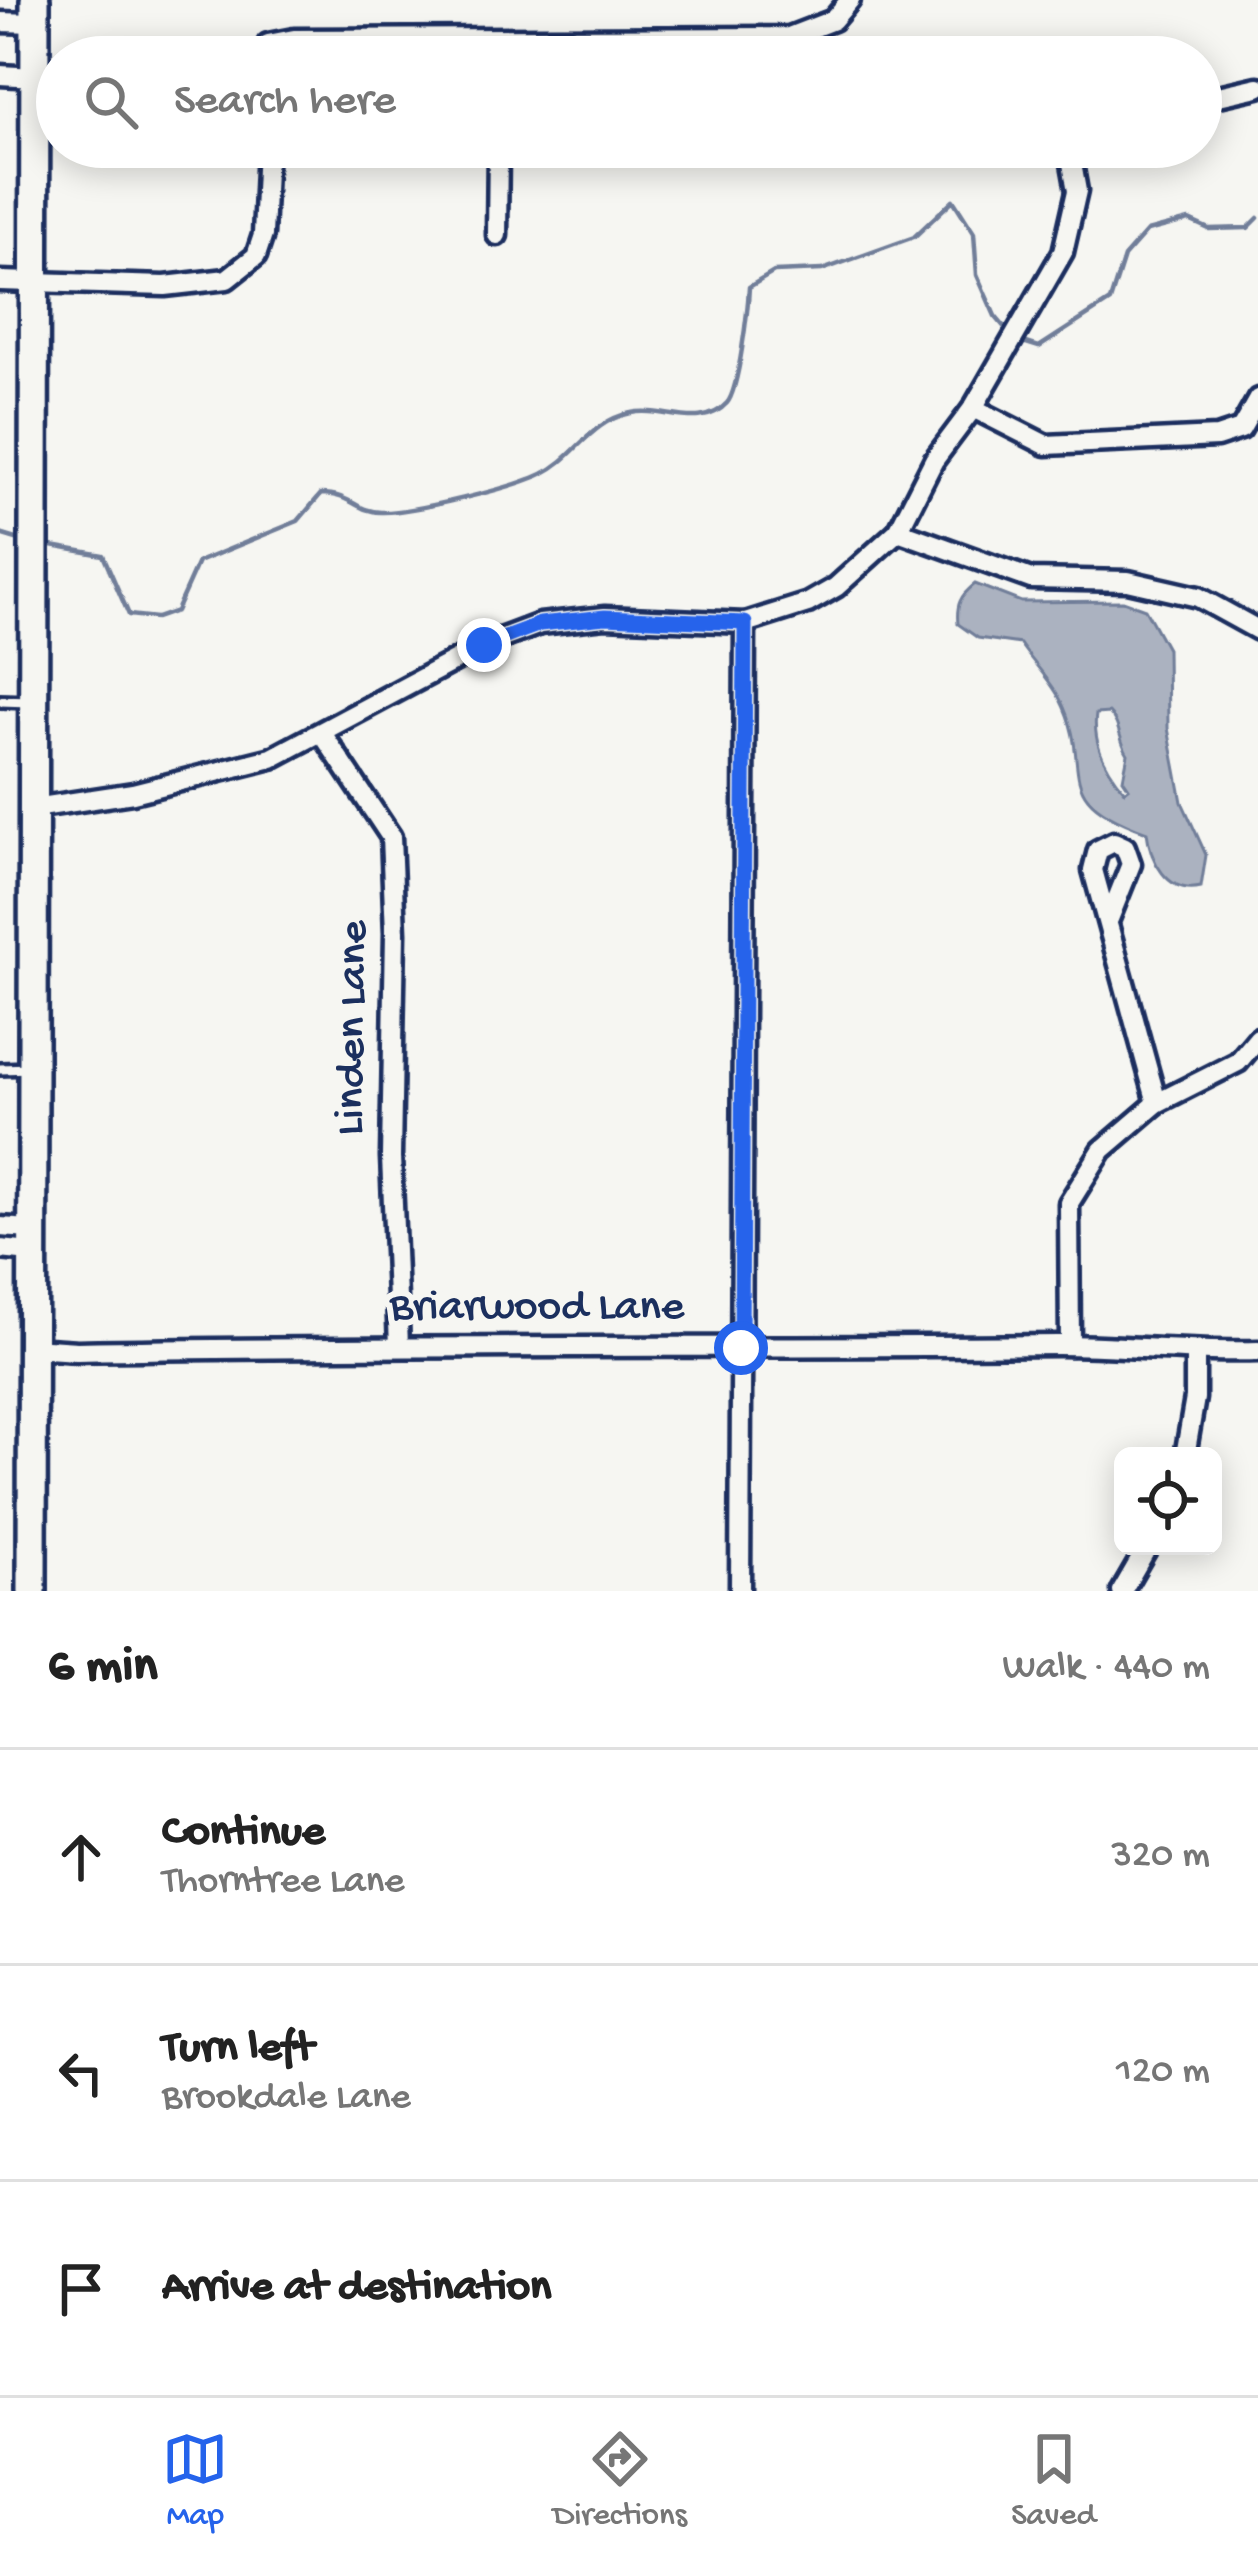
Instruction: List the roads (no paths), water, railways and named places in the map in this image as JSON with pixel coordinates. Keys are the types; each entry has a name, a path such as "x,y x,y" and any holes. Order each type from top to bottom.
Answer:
{"main road":[{"path":"32,1591 35,11"}],"street":[{"path":"792,36 833,20 850,0"},
{"path":"0,22 35,11"},
{"path":"0,75 35,77"},
{"path":"1222,95 1258,86"},
{"path":"0,281 165,286 226,279 256,256 262,235 266,168"},
{"path":"497,235 498,168"},
{"path":"34,808 133,793 272,758 484,645 540,624 605,617 745,623 808,603 836,587 898,531 950,434 973,408 1025,321 1063,252 1077,191 1073,168"},
{"path":"226,279 234,300"},
{"path":"973,408 1046,445 1217,437 1241,430 1258,399"},
{"path":"898,531 1031,578 1128,580 1198,597 1258,630"},
{"path":"740,1591 745,623"},
{"name":"Linden Lane","path":"322,733 391,837 395,933 391,1157 399,1345"},
{"path":"1109,919 1157,1103"},
{"path":"1070,1345 1069,1203 1102,1150 1157,1103 1238,1062 1258,1038"},
{"path":"0,1227 31,1241"},
{"path":"0,1249 31,1241"},
{"name":"Briarwood Lane","path":"32,1348 1070,1345 1195,1353 1258,1351"},
{"path":"1186,1447 1195,1398 1195,1353"},
{"path":"1122,1591 1143,1555"}],"lane":[{"path":"0,701 35,702"},
{"path":"0,1069 32,1068"}],"waterway":[{"path":"46,545 103,555 129,615 156,618 176,611 198,562 298,521 321,494 381,512 437,504 542,474 617,417 643,412 706,416 731,395 749,287 774,272 822,270 914,237 953,200 974,233 977,275 995,316 1011,335"},
{"path":"1020,341 1039,347 1110,301 1124,257 1147,231 1189,220 1209,229 1248,228 1258,218"},
{"path":"0,534 23,541"}]}
